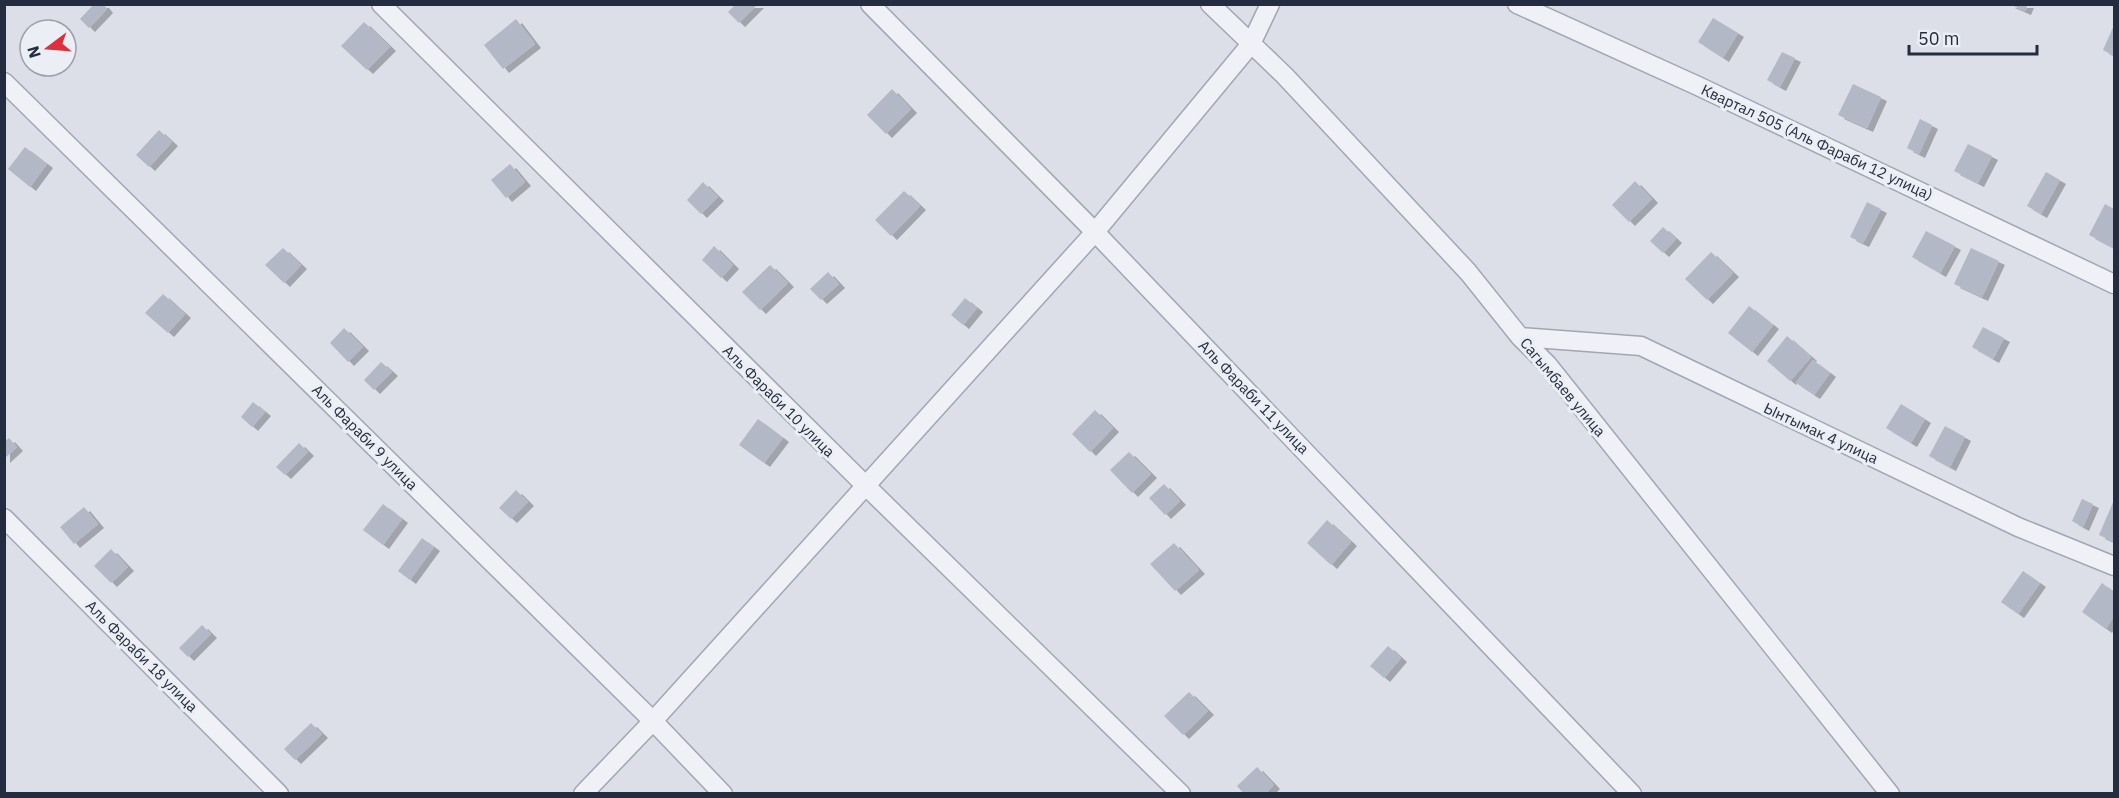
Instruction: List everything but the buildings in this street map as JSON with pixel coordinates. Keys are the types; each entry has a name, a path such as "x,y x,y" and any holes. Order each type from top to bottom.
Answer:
{"street":[{"name":"Аль Фараби 10 улица","path":"381,4 865,486 1181,794"},
{"name":"Аль Фараби 11 улица","path":"870,4 1095,232 1632,794"},
{"name":"Сагымбаев улица","path":"1210,4 1285,76 1468,272 1520,337 1548,365 1890,794"},
{"path":"584,794 1095,232 1251,44 1270,4"},
{"name":"Квартал 505 (Аль Фараби 12 улица)","path":"1517,4 1698,86 2115,284"},
{"name":"Аль Фараби 9 улица","path":"4,82 653,720 723,794"},
{"name":"Ынтымак 4 улица","path":"1520,337 1641,345 2018,527 2115,566"},
{"name":"Аль Фараби 18 улица","path":"4,518 279,794"}]}
